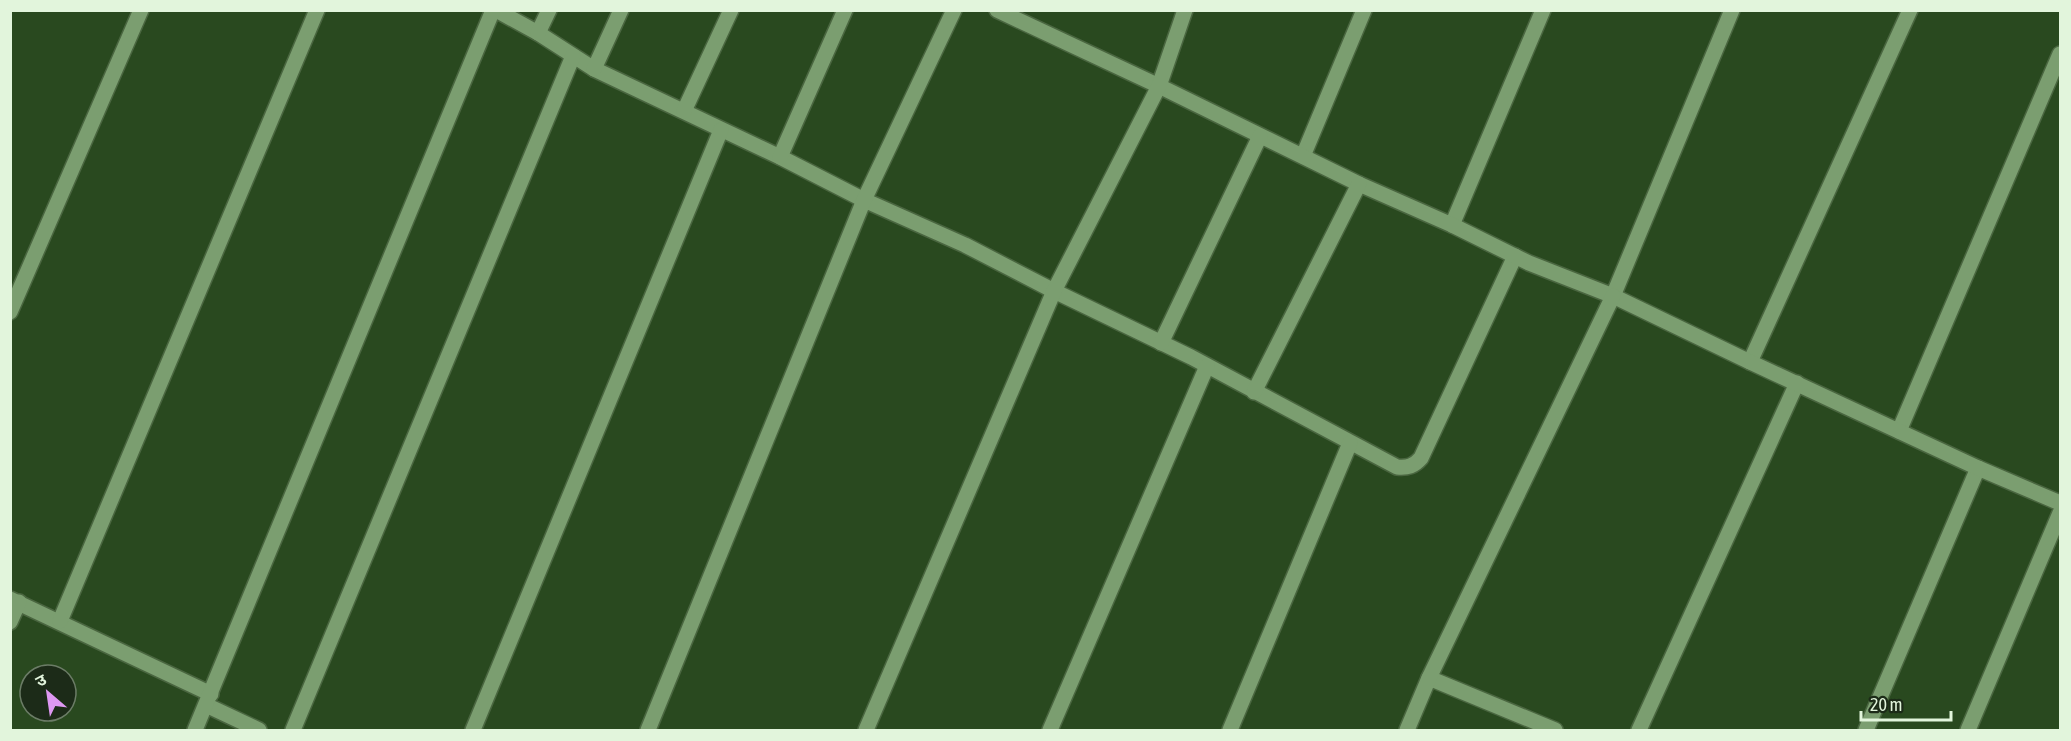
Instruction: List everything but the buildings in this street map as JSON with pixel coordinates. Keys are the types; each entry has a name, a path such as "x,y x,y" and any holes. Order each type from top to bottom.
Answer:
{"street":[{"path":"10,312 141,10"},
{"path":"60,621 317,10"},
{"path":"195,730 495,10 538,33 594,69 780,157 864,200 965,245 1207,366 1397,467 1407,468 1421,458 1515,256"},
{"path":"538,33 549,10"},
{"path":"594,69 621,10"},
{"path":"684,111 731,10"},
{"path":"780,157 845,10"},
{"path":"648,730 864,200 954,10"},
{"path":"997,10 1359,184 1515,256 1613,296 1978,468 2061,503"},
{"path":"866,730 1054,291 1159,86 1185,10"},
{"path":"1303,156 1364,10"},
{"path":"1452,225 1543,10"},
{"path":"1407,730 1429,678 1613,296 1732,10"},
{"path":"1750,362 1910,10"},
{"path":"1899,431 2061,54"},
{"path":"294,730 573,56"},
{"path":"473,730 721,130"},
{"path":"1161,343 1260,136"},
{"path":"1254,392 1359,184"},
{"path":"1050,730 1207,366"},
{"path":"1639,730 1797,383"},
{"path":"1230,730 1350,442"},
{"path":"1866,730 1978,468"},
{"path":"1968,730 2061,513"},
{"path":"10,622 15,601 60,621 209,699 259,730"},
{"path":"1429,678 1555,730"}]}
